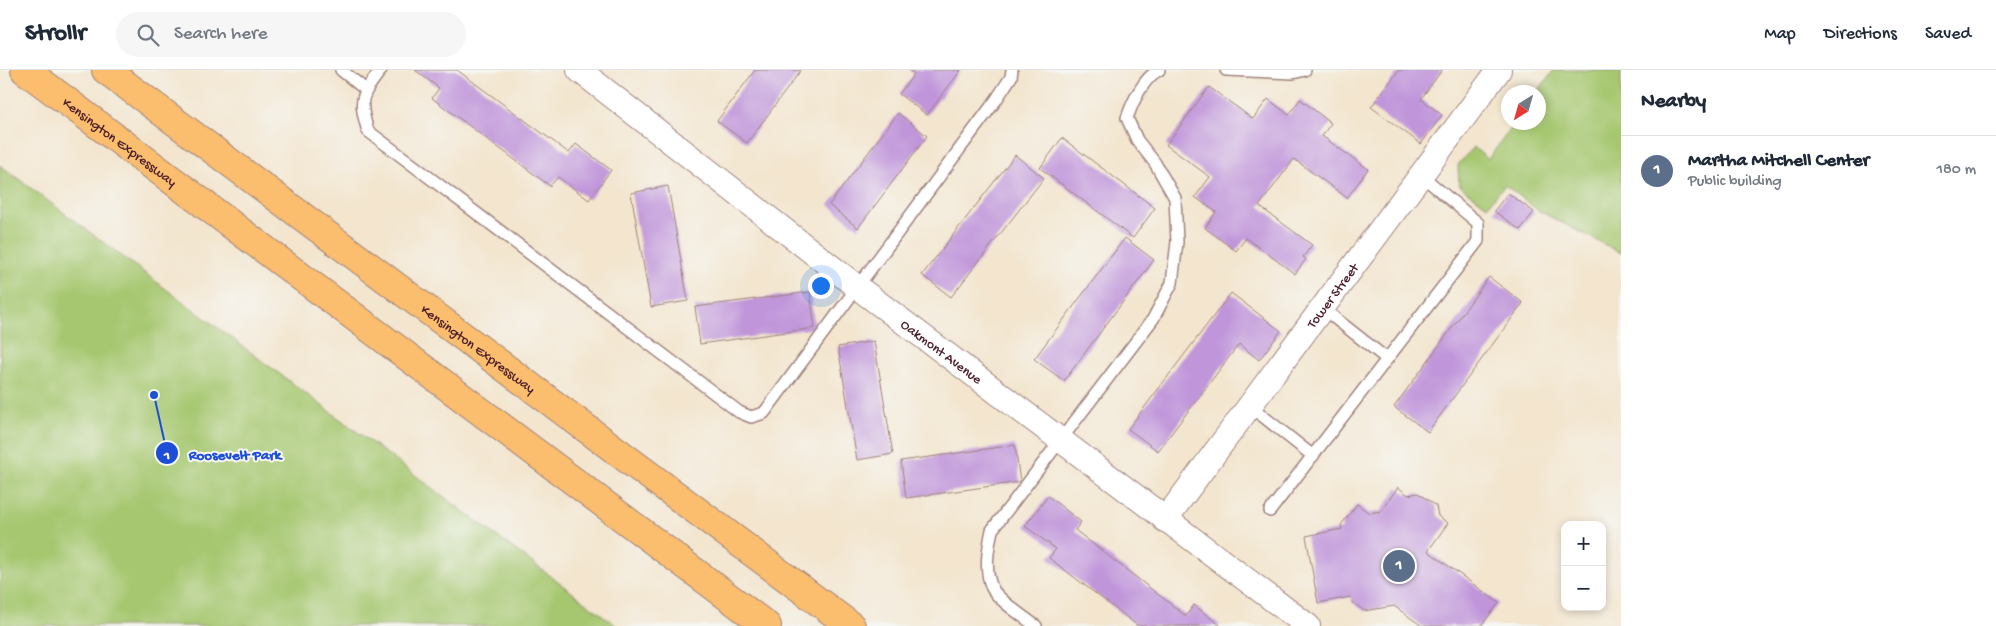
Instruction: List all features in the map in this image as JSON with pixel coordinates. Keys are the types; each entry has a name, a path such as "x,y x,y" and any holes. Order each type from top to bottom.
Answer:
{"highway":[{"name":"Kensington Expressway","path":"25,70 767,626"},
{"name":"Kensington Expressway","path":"106,70 851,626"}],"street":[{"name":"Oakmont Avenue","path":"579,70 857,287 1308,626"},
{"name":"Tower Street","path":"1165,520 1499,70"}],"lane":[{"path":"341,70 366,90"},
{"path":"381,70 366,90 361,109 368,131 731,406 750,417 764,413 996,100 1011,77 1012,70"},
{"path":"1036,626 1012,608 992,589 988,570 988,549 992,530 1153,318 1172,283 1177,242 1175,198 1155,163 1137,140 1127,118 1134,98 1154,72 1159,70"},
{"path":"1226,70 1293,73 1305,70"},
{"path":"1270,511 1478,242 1478,223 1421,175"},
{"path":"1322,308 1387,359"},
{"path":"1250,406 1313,456"}],"green space":[{"path":"1554,70 1621,70 1621,253 1539,211 1505,185 1487,206 1459,185 1458,165 1473,147 1488,159 1510,130 1546,130 1546,85 1542,85"},
{"path":"0,165 617,626 0,626"}],"building":[{"path":"415,70 457,70 569,153 576,144 611,170 589,200 558,177 550,186 432,98 439,88"},
{"path":"755,70 801,70 747,143 717,121"},
{"path":"909,70 961,70 927,115 899,94 914,74"},
{"path":"1399,70 1442,70 1421,99 1442,115 1421,144 1371,107"},
{"path":"1209,87 1253,119 1268,99 1289,115 1300,99 1331,123 1322,136 1368,169 1347,198 1294,159 1259,206 1312,245 1303,257 1306,259 1295,274 1246,238 1236,251 1205,228 1216,212 1195,197 1210,177 1166,145"},
{"path":"898,113 927,136 858,228 829,205"},
{"path":"1062,138 1155,208 1133,238 1040,168"},
{"path":"1015,155 1044,178 951,297 922,275"},
{"path":"668,186 688,301 651,307 631,193"},
{"path":"1508,193 1534,212 1520,230 1494,211"},
{"path":"1125,238 1154,260 1064,381 1034,359"},
{"path":"1489,277 1523,303 1428,432 1394,407"},
{"path":"810,292 815,328 700,344 695,307"},
{"path":"1231,293 1281,331 1259,360 1239,344 1158,451 1128,429"},
{"path":"874,341 893,454 857,460 838,347"},
{"path":"1015,445 1020,482 906,498 901,461"},
{"path":"1398,487 1408,495 1418,493 1436,506 1438,516 1448,523 1428,551 1499,603 1481,626 1422,626 1394,606 1364,611 1352,602 1351,597 1318,603 1306,536 1342,529 1341,525 1357,504 1369,513 1381,511"},
{"path":"1048,496 1081,522 1075,530 1186,616 1194,605 1221,626 1138,626 1049,558 1056,549 1025,526"}],"place":[{"name":"Roosevelt Park","path":"154,395"},
{"name":"Martha Mitchell Center","path":"1399,566"}]}
